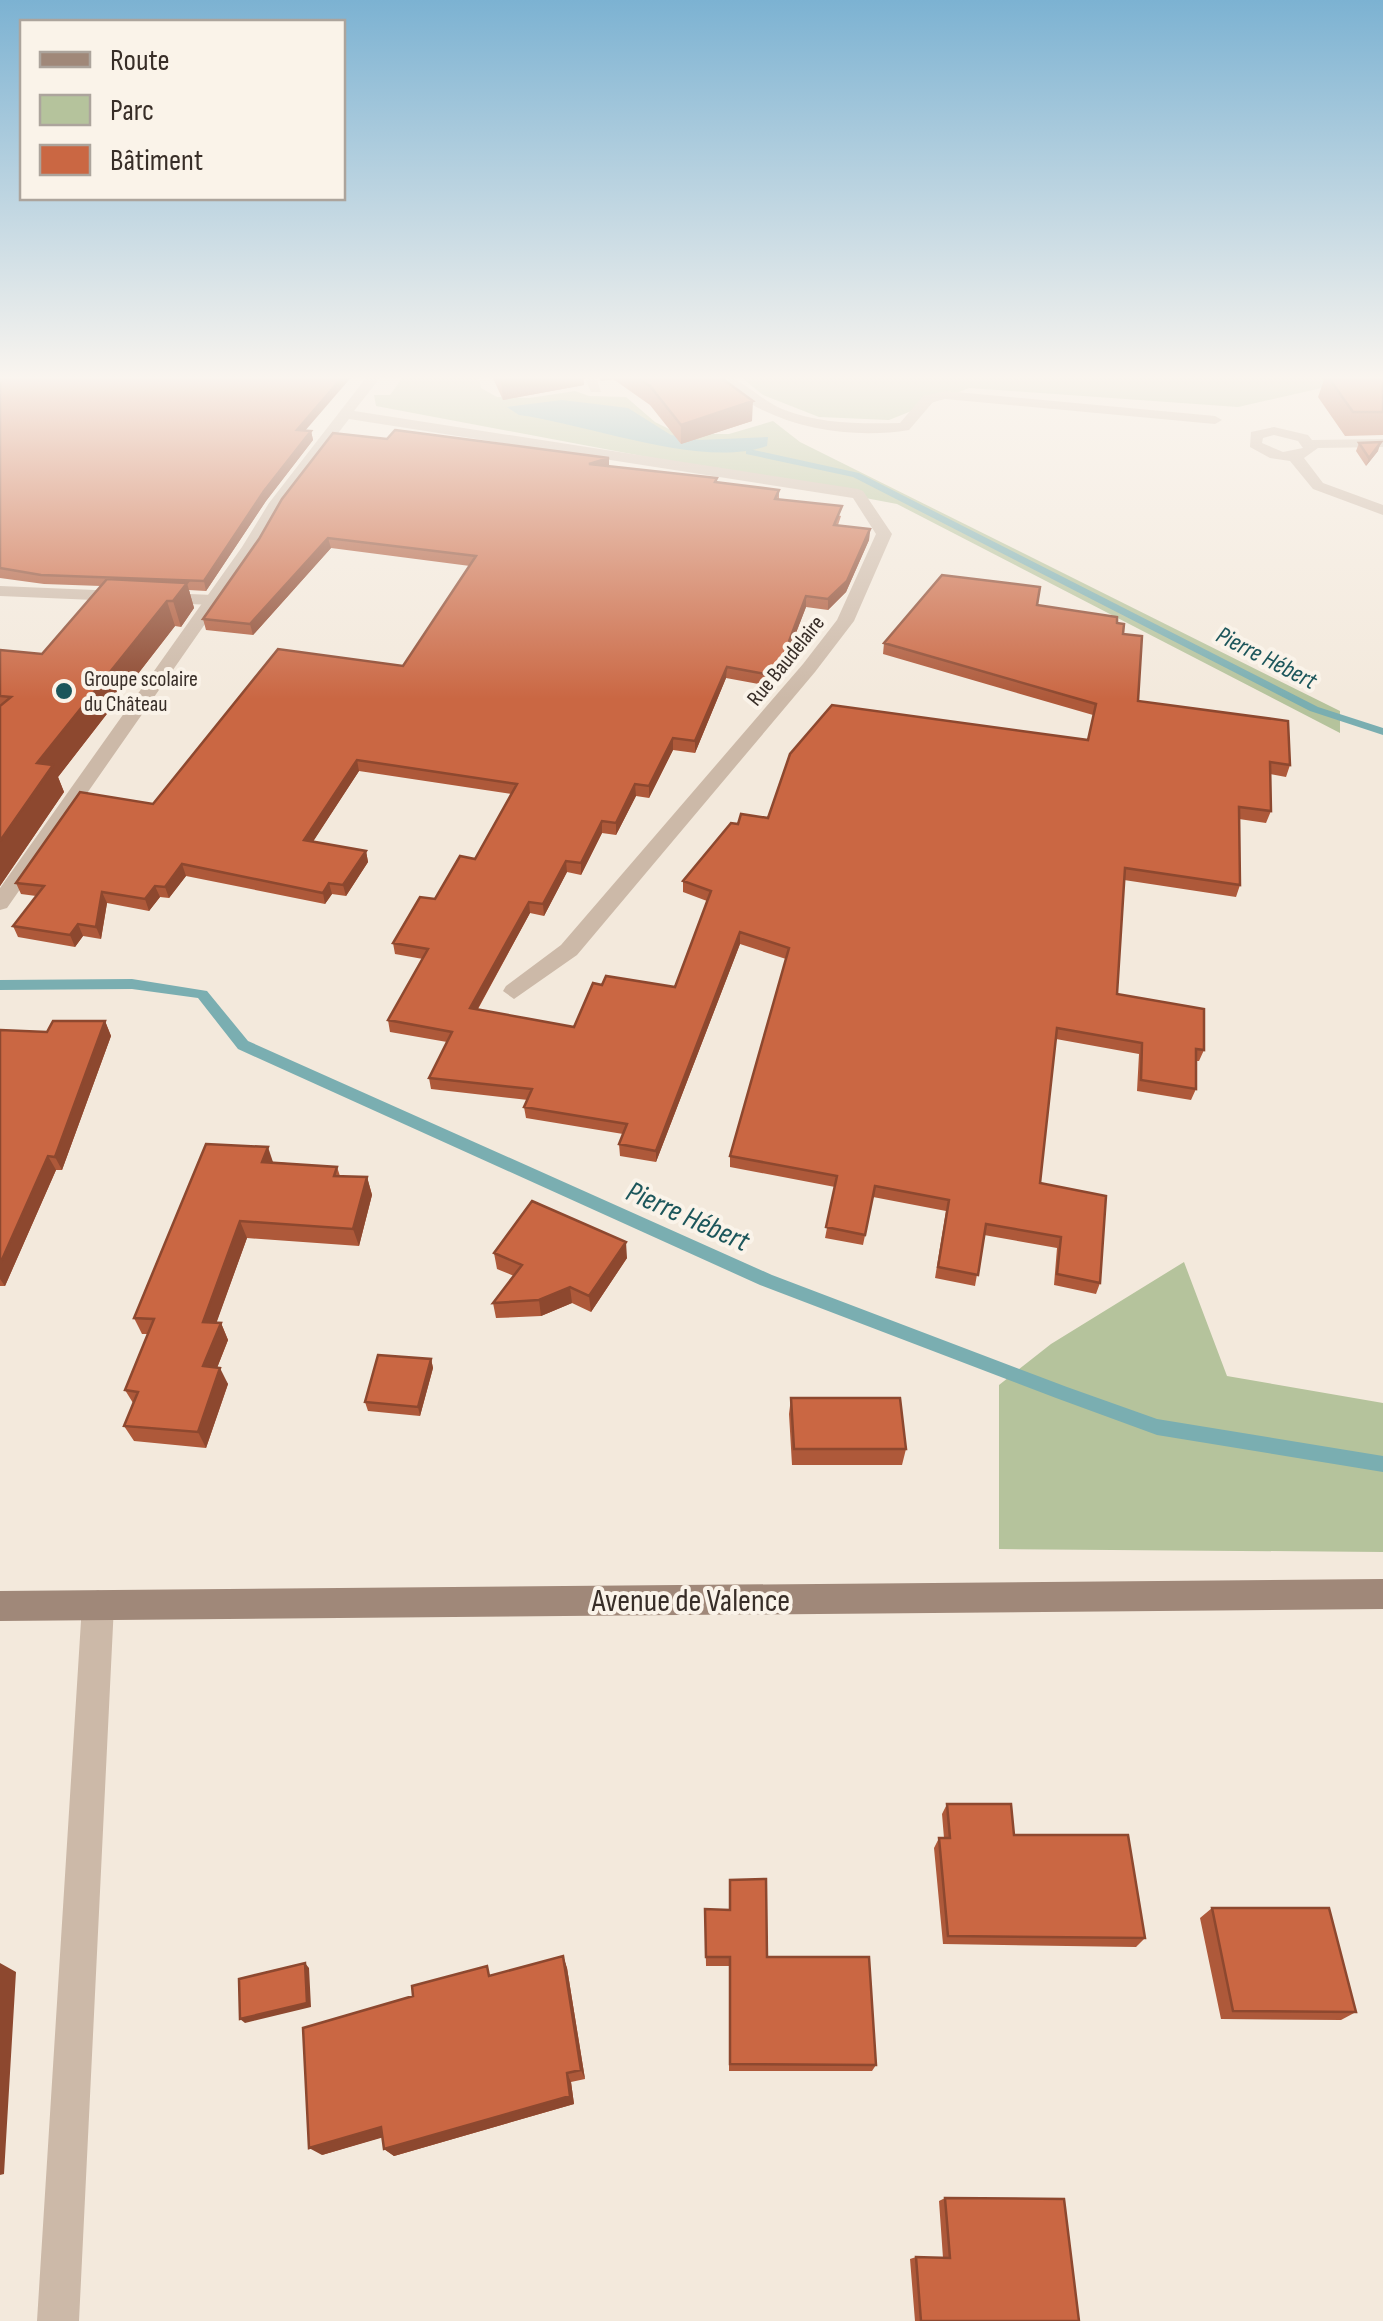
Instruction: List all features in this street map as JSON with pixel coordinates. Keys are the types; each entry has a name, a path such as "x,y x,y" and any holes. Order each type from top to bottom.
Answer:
{"main road":[{"name":"Avenue de Valence","path":"0,1606 1383,1594"}],"street":[{"path":"0,903 293,482"},
{"name":"Rue Baudelaire","path":"514,991 569,950 845,621 884,534 858,494 783,482"},
{"path":"1315,482 1383,510"},
{"path":"0,591 213,600"},
{"path":"58,2321 98,1605"}],"green space":[{"path":"782,482 881,482 1340,711 1340,733 897,504"},
{"path":"1184,1262 1227,1376 1383,1403 1383,1552 999,1549 999,1385 1051,1344"}],"building":[{"path":"0,482 271,482 204,581 41,575 0,568"},
{"path":"295,482 718,482 779,490 775,499 842,506 834,525 870,529 847,581 828,599 806,596 776,676 727,667 695,741 673,738 649,786 635,784 616,823 602,821 581,863 566,861 543,904 529,902 470,1008 574,1027 593,983 602,985 606,976 675,987 711,891 683,881 731,823 738,824 741,814 768,818 790,754 832,705 1088,740 1096,704 884,643 942,575 1040,587 1037,605 1117,617 1117,623 1124,624 1123,634 1142,636 1138,701 1288,721 1290,765 1270,762 1271,811 1239,807 1240,885 1125,868 1117,994 1204,1009 1204,1050 1196,1049 1196,1089 1141,1080 1142,1043 1057,1028 1040,1183 1106,1196 1100,1283 1057,1274 1061,1237 986,1224 978,1275 938,1267 949,1200 875,1186 865,1235 826,1227 837,1176 730,1156 789,948 740,932 656,1151 619,1144 627,1124 524,1107 532,1089 429,1078 452,1032 388,1020 428,949 393,943 420,897 435,899 460,856 475,859 517,784 357,760 304,840 366,851 343,885 329,883 323,893 182,864 165,887 155,886 145,899 102,892 96,927 78,924 70,935 13,926 44,886 16,883 80,792 153,804 278,649 403,666 476,556 328,538 250,624 203,619"},
{"path":"107,579 187,583 173,601 167,601 37,763 53,765 0,841 0,706 11,697 0,696 0,650 42,654"},
{"path":"53,1021 105,1021 55,1157 48,1156 0,1264 0,1030 47,1032"},
{"path":"206,1144 268,1147 262,1162 337,1167 334,1176 367,1177 353,1229 240,1221 203,1322 221,1323 203,1366 220,1368 198,1432 124,1426 138,1392 125,1390 154,1319 134,1318"},
{"path":"532,1201 626,1242 589,1296 570,1287 539,1300 493,1303 522,1265 494,1253"},
{"path":"378,1355 431,1359 418,1407 365,1402"},
{"path":"791,1398 900,1398 906,1449 794,1449"},
{"path":"947,1804 1011,1804 1014,1835 1128,1835 1145,1938 948,1936 939,1838 950,1838"},
{"path":"766,1879 767,1957 869,1957 876,2065 730,2064 730,1957 706,1957 705,1909 730,1910 730,1880"},
{"path":"1212,1908 1329,1908 1356,2012 1233,2011"},
{"path":"563,1956 581,2070 567,2073 570,2096 384,2149 381,2127 309,2148 303,2028 413,1996 412,1986 487,1966 489,1976"},
{"path":"305,1963 307,2003 240,2019 239,1979"},
{"path":"945,2198 1064,2199 1079,2321 921,2321 916,2257 950,2258"}],"waterway":[{"name":"Pierre Hébert","path":"870,482 1314,709 1383,732"},
{"name":"Pierre Hébert","path":"0,985 132,984 202,994 243,1045 766,1280 1157,1427 1383,1464"}],"place":[{"name":"Groupe scolaire du Château","path":"64,691"}]}
